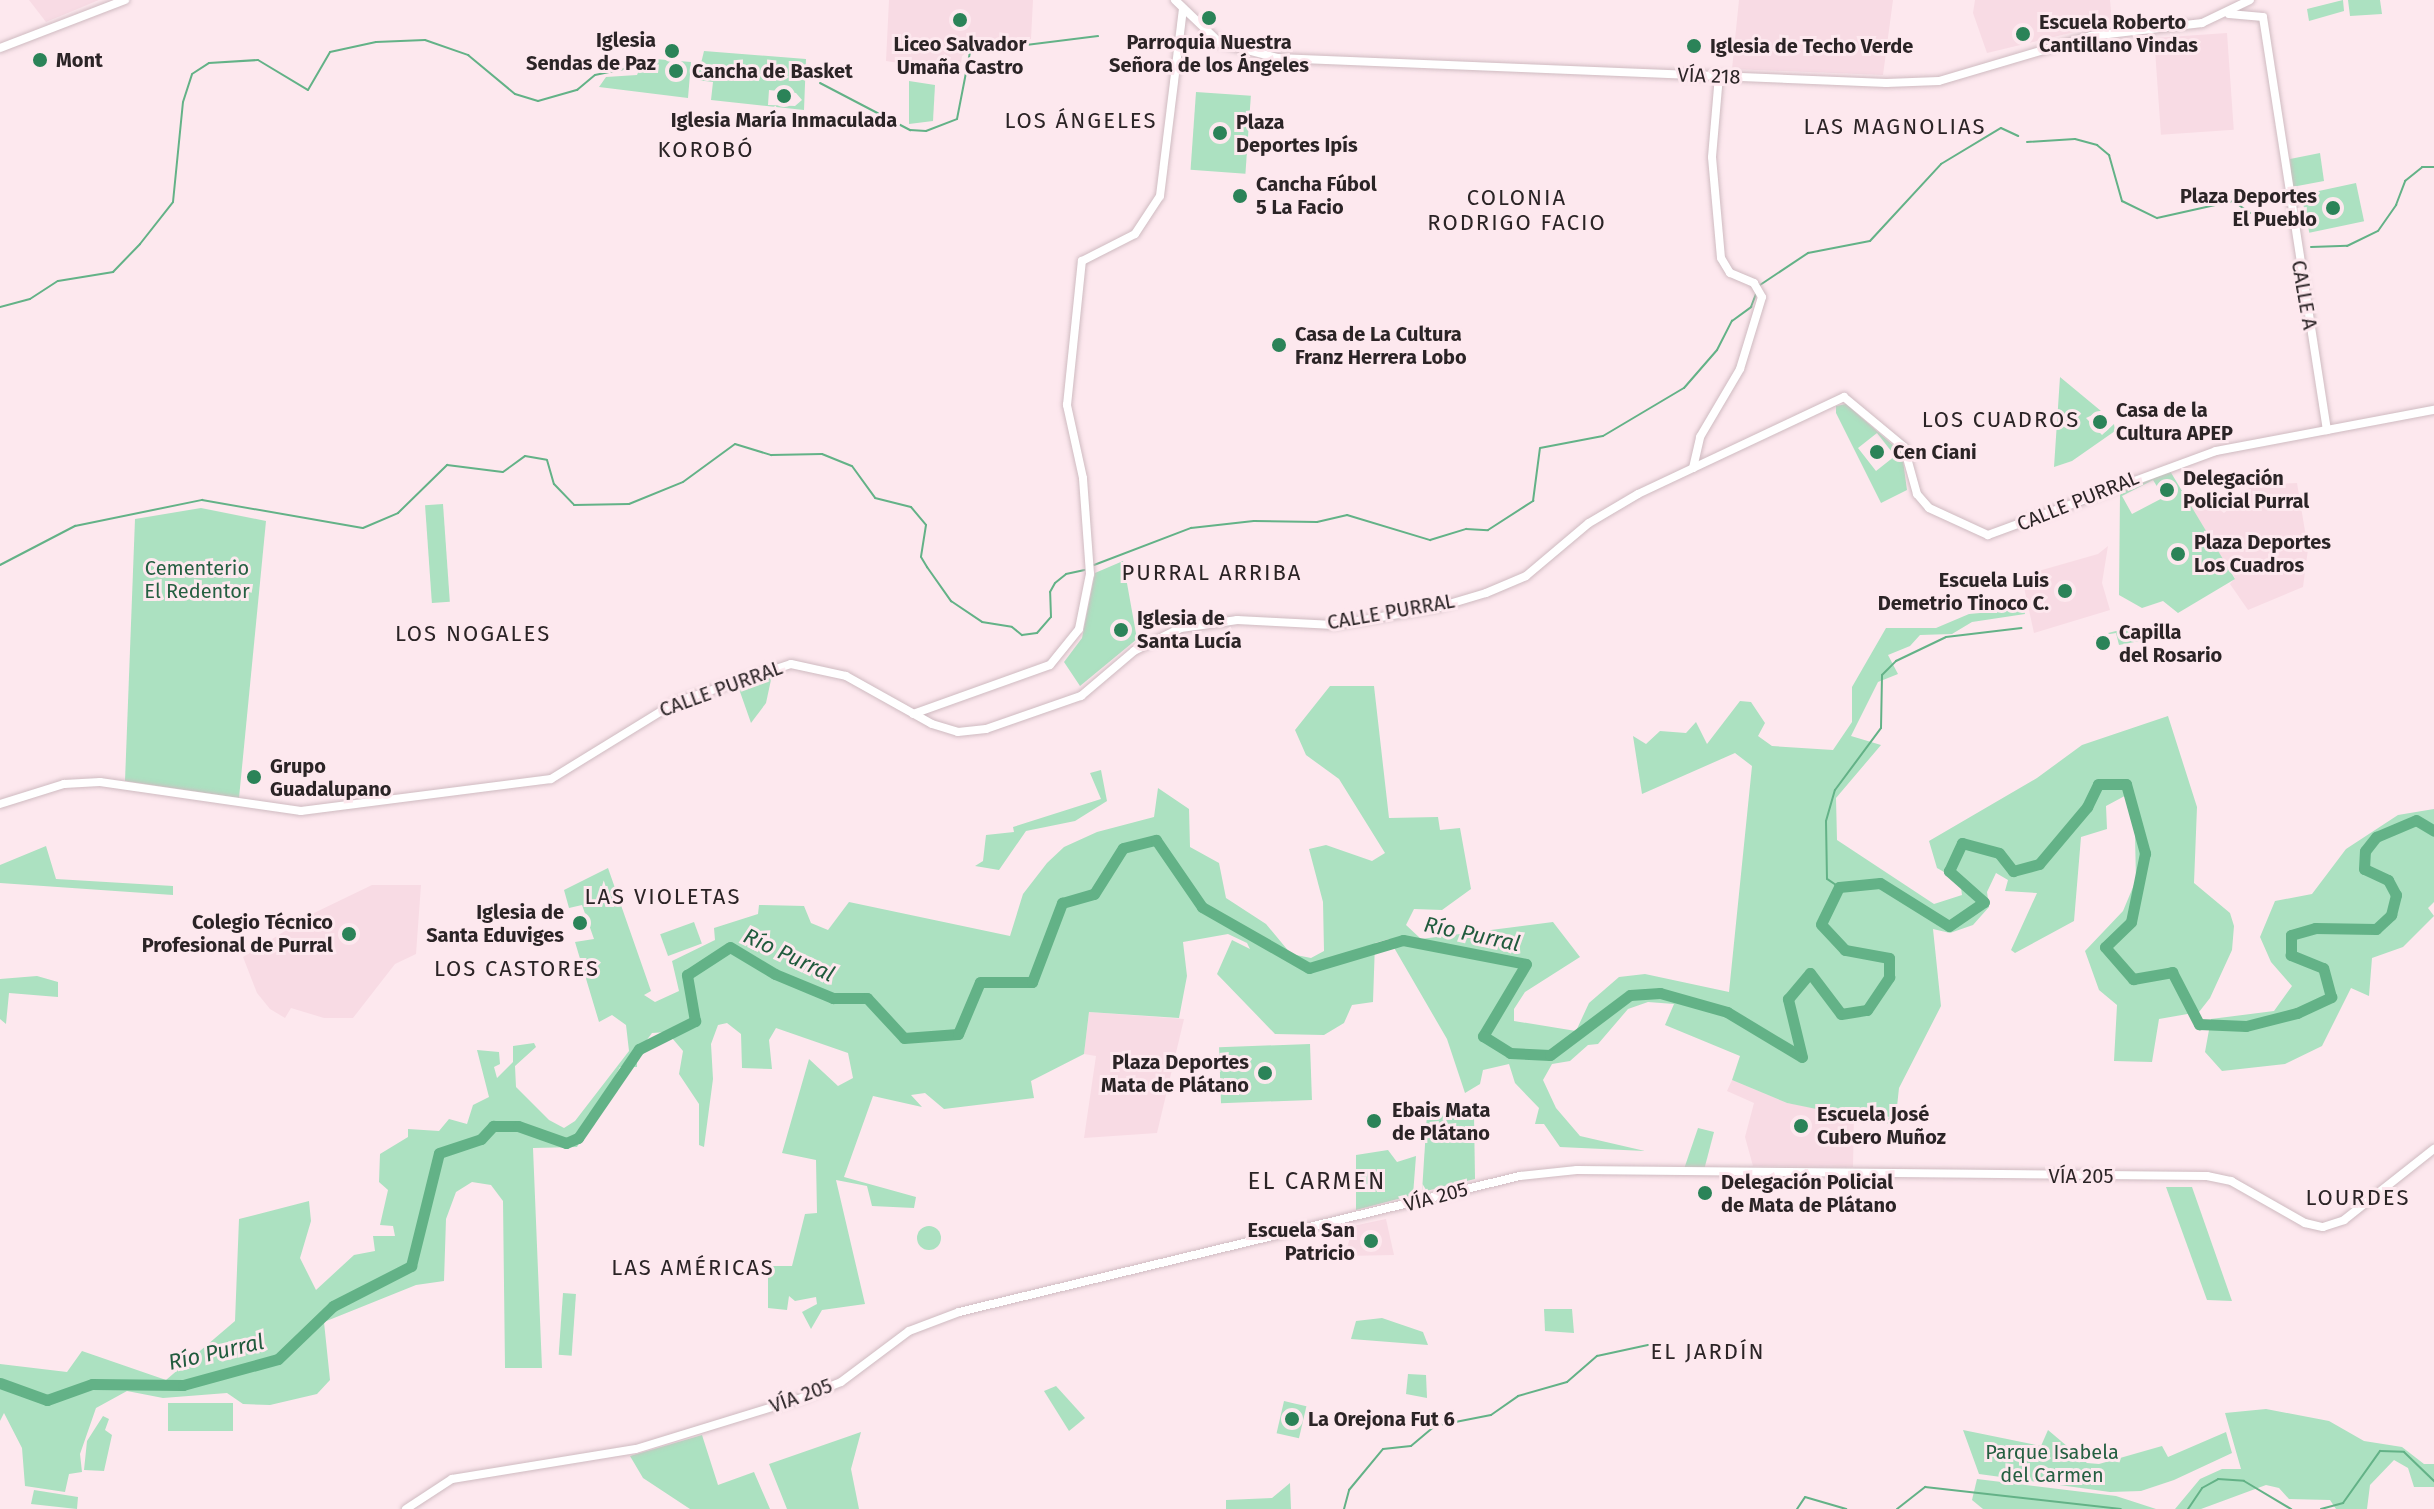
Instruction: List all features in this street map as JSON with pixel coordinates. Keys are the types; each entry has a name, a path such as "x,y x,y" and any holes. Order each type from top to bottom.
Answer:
{"street":[{"path":"0,48 125,0"},
{"name":"VÍA 218","path":"1175,0 1233,50 1277,58 1930,82 2072,40 2183,26 2229,14 2250,0"},
{"path":"912,715 1036,672 1061,656 1079,629 1090,574 1083,478 1067,405 1082,261 1135,234 1160,196 1183,9"},
{"name":"CALLE A","path":"2229,14 2263,17 2327,430"},
{"path":"1693,468 1700,437 1740,369 1761,291 1754,283 1730,273 1721,258 1712,157 1719,76"},
{"name":"CALLE PURRAL","path":"0,804 64,784 100,782 301,811 551,779 579,765 654,713 791,664 846,676 912,715 958,732 986,729 1081,696 1134,651 1181,628 1237,620 1358,622 1486,593 1526,576 1615,506 1844,397 1872,416 1904,447 1917,494 1929,508 1988,535 2075,506 2175,463 2434,410"},
{"name":"VÍA 205","path":"406,1509 452,1479 636,1449 799,1399 851,1376 896,1338 959,1312 1520,1176 1577,1170 2207,1176 2231,1181 2305,1223 2323,1227 2344,1220 2434,1149"}],"shaded area":[{"path":"29,0 99,0 46,22"},
{"name":"Liceo Salvador Umaña Castro","path":"889,0 1033,0 1031,39 972,48 962,56 960,72 886,61"},
{"path":"1739,0 1893,0 1883,75 1732,69"},
{"name":"Escuela Roberto Cantillano Vindas","path":"1975,0 2110,0 2112,23 1987,53 1973,13"},
{"path":"2227,33 2234,130 2161,135 2154,38"},
{"path":"2297,483 2308,549 2303,587 2248,610 2230,584 2235,578 2184,499 2196,492 2224,513 2241,499 2241,492 2256,485"},
{"name":"Escuela Luis Demetrio Tinoco C.","path":"2108,546 2102,583 2110,610 2034,633 2023,583 2035,572 2098,554"},
{"name":"Colegio Técnico Profesional de Purral","path":"372,885 421,885 416,954 395,964 353,1018 324,1018 291,1008 285,1018 270,1009 257,993 243,957 314,913"},
{"path":"1089,1012 1184,1019 1157,1133 1084,1138 1096,1056 1084,1054"},
{"name":"Escuela José Cubero Muñoz","path":"1732,1080 1787,1103 1854,1114 1853,1167 1753,1166 1745,1137 1754,1103 1727,1091"},
{"name":"Escuela San Patricio","path":"1386,1219 1394,1255 1345,1256 1353,1226"}],"green space":[{"path":"2343,0 2344,11 2309,21 2307,9"},
{"path":"2348,0 2380,0 2382,14 2350,16"},
{"path":"704,51 806,59 804,110 711,100 713,82 697,80","holes":["769,90 796,93 802,100 795,106 768,105"]},
{"path":"644,58 691,62 688,98 599,87 606,77 637,75"},
{"path":"909,81 935,85 933,121 909,124"},
{"name":"Plaza Deportes Ipís","path":"1196,92 1251,96 1245,174 1191,170"},
{"path":"2320,153 2324,181 2292,187 2290,159"},
{"name":"Plaza Deportes El Pueblo","path":"2356,183 2364,221 2309,233 2301,195"},
{"path":"2060,377 2101,411 2086,418 2102,435 2114,424 2115,431 2072,461 2054,467"},
{"path":"1846,404 1902,453 1907,490 1881,503 1836,413 1836,406","holes":["1877,433 1895,456 1876,471 1858,448"]},
{"path":"2170,471 2235,579 2178,613 2163,601 2142,608 2119,595 2120,493","holes":["2153,480 2158,488 2170,483 2174,492 2132,514 2122,496"]},
{"path":"443,504 450,602 432,603 425,505"},
{"name":"Cementerio El Redentor","path":"201,508 266,521 239,798 125,781 135,519"},
{"path":"1123,561 1137,639 1080,686 1064,662 1082,638 1095,573"},
{"path":"2024,609 2025,614 1972,622 1952,634 1920,635 1910,646 1888,655 1898,674 1878,682 1851,736 1881,745 1836,798 1837,840 1934,904 1962,895 1960,881 1937,868 1929,841 2037,778 2082,745 2168,716 2197,807 2194,883 2230,913 2234,926 2232,950 2210,998 2199,1012 2159,1019 2152,1062 2114,1061 2117,1005 2099,990 2085,951 2123,911 2136,880 2134,791 2106,806 2107,829 2081,837 2074,921 2015,953 2011,950 2037,893 2005,891 2008,880 1996,873 1987,892 1989,907 1973,925 1950,933 1933,929 1941,1006 1899,1088 1895,1125 1787,1103 1732,1080 1740,1056 1665,1025 1674,1004 1648,1002 1628,1009 1598,1044 1588,1045 1570,1061 1552,1064 1543,1080 1556,1108 1580,1136 1645,1151 1560,1147 1544,1124 1535,1124 1539,1108 1515,1083 1509,1064 1483,1070 1480,1084 1465,1093 1447,1039 1389,939 1375,943 1373,1002 1352,1005 1344,1023 1324,1035 1275,1034 1217,974 1232,940 1250,949 1247,943 1228,934 1183,942 1187,976 1179,1018 1089,1012 1084,1054 1031,1081 1034,1098 944,1109 925,1093 911,1095 922,1107 873,1096 844,1177 916,1197 914,1208 872,1206 867,1186 836,1180 865,1304 822,1310 811,1329 802,1312 817,1304 816,1297 795,1301 789,1296 787,1310 768,1308 768,1266 792,1266 805,1214 817,1213 816,1160 782,1153 809,1059 838,1086 853,1078 848,1053 776,1028 769,1040 772,1069 742,1068 741,1034 727,1023 718,1025 711,1044 713,1079 704,1147 699,1145 699,1104 679,1074 683,1051 667,1032 652,1033 637,1053 637,1067 620,1067 577,1147 533,1148 542,1368 505,1368 503,1201 491,1185 472,1182 456,1192 446,1219 444,1281 416,1285 324,1322 330,1380 317,1394 270,1405 243,1404 227,1393 163,1398 127,1391 96,1408 80,1454 82,1472 69,1474 65,1492 25,1486 22,1448 4,1413 0,1421 0,1364 67,1372 82,1351 166,1380 235,1321 239,1219 309,1201 311,1221 300,1258 316,1290 354,1255 375,1251 373,1236 395,1236 393,1226 380,1225 388,1190 379,1182 380,1154 408,1137 408,1129 439,1131 449,1119 467,1124 473,1105 489,1097 477,1050 499,1052 500,1064 494,1067 497,1078 513,1062 513,1046 534,1043 536,1047 515,1066 516,1087 549,1120 564,1128 575,1121 629,1051 626,1025 612,1015 599,1022 575,942 594,939 582,905 569,908 564,890 608,868 651,991 644,995 655,1002 679,991 672,961 715,940 714,928 758,914 759,905 804,906 811,923 828,930 849,902 1010,936 1023,894 1047,863 1064,847 1097,832 1154,817 1158,788 1189,809 1190,847 1219,863 1226,898 1266,924 1291,954 1311,958 1324,951 1323,902 1309,849 1326,845 1372,861 1385,853 1339,779 1306,755 1295,730 1330,686 1374,686 1389,818 1438,817 1440,830 1460,828 1471,889 1442,910 1414,909 1406,925 1421,939 1553,922 1580,957 1525,992 1514,1009 1514,1021 1576,1031 1589,1003 1619,977 1645,974 1729,992 1752,766 1735,753 1642,794 1633,736 1646,744 1660,731 1686,733 1696,722 1707,744 1740,701 1751,702 1765,723 1758,736 1772,746 1833,750 1852,722 1852,687 1886,628 1936,628 1969,614"},
{"path":"2154,629 2155,638 2119,645 2116,633 2092,637 2116,631"},
{"path":"772,675 766,703 751,723 738,686"},
{"path":"1101,770 1107,801 1075,821 1026,831 999,870 975,866 983,861 986,835 1014,832 1013,827 1101,799 1090,773"},
{"path":"2434,809 2434,902 2428,908 2434,916 2403,947 2372,958 2369,996 2351,988 2322,1046 2285,1064 2222,1071 2205,1052 2211,1019 2274,1011 2292,986 2271,962 2260,937 2275,901 2312,894 2346,849 2398,815"},
{"path":"46,846 56,879 173,886 173,895 0,883 0,865"},
{"path":"694,922 702,944 668,956 660,934"},
{"path":"37,976 58,982 58,997 9,993 6,1024 0,1019 0,979"},
{"name":"Plaza Deportes Mata de Plátano","path":"1310,1044 1312,1100 1221,1103 1219,1047"},
{"path":"1427,1113 1474,1114 1475,1179 1422,1192"},
{"path":"1698,1128 1714,1132 1704,1170 1684,1169"},
{"path":"1388,1150 1397,1162 1416,1156 1413,1195 1356,1210 1356,1155"},
{"path":"2166,1187 2192,1187 2232,1301 2207,1300"},
{"path":"929,1226 938,1229 941,1238 938,1247 929,1250 920,1247 917,1238 920,1229"},
{"path":"563,1293 576,1294 572,1356 559,1355"},
{"path":"1544,1309 1572,1309 1574,1333 1545,1331"},
{"path":"1382,1318 1423,1332 1428,1345 1351,1339 1356,1321"},
{"path":"1408,1374 1426,1375 1427,1398 1406,1394"},
{"path":"1056,1386 1085,1418 1069,1431 1044,1391"},
{"name":"La Orejona Fut 6","path":"1284,1401 1306,1406 1299,1438 1277,1433"},
{"path":"168,1403 233,1403 233,1431 168,1431"},
{"path":"2266,1409 2329,1421 2364,1441 2402,1447 2424,1464 2434,1464 2434,1487 2414,1487 2408,1468 2394,1460 2370,1485 2367,1509 2336,1509 2330,1500 2289,1499 2279,1488 2266,1485 2201,1509 2175,1509 2200,1479 2222,1469 2241,1469 2225,1413"},
{"path":"103,1416 109,1419 105,1430 112,1435 104,1471 84,1470 87,1441"},
{"name":"Parque Isabela del Carmen","path":"1963,1430 2041,1446 2048,1430 2087,1463 2099,1464 2162,1446 2168,1457 2226,1432 2232,1453 2174,1480 2141,1491 2110,1492 1979,1474"},
{"path":"861,1432 851,1469 859,1509 787,1509 769,1464"},
{"path":"702,1435 718,1485 754,1472 770,1509 690,1509 643,1478 630,1456"},
{"path":"1977,1479 2116,1496 2156,1509 1983,1509 1972,1500"},
{"path":"1290,1483 1291,1509 1226,1509 1226,1500 1272,1498"},
{"path":"34,1490 78,1497 77,1509 31,1504"}],"waterway":[{"path":"820,83 910,130 926,131 957,119 970,52 1098,36"},
{"path":"0,307 30,299 58,281 113,272 140,244 173,202 183,102 192,74 209,63 258,60 308,90 330,52 376,42 425,40 468,55 515,94 538,101 577,90 595,75 642,65"},
{"path":"1760,285 1808,253 1870,241 1941,164 2001,128 2018,136"},
{"path":"2027,142 2075,139 2097,145 2109,155 2122,201 2157,218 2233,201 2250,213"},
{"path":"2311,247 2347,246 2378,231 2396,205 2405,181 2422,167 2434,167"},
{"path":"1094,565 1191,528 1254,521 1317,522 1347,515 1430,540 1466,529 1488,530 1533,501 1540,448 1603,436 1684,388 1717,350 1732,321 1751,307 1756,294"},
{"path":"0,565 75,526 202,500 363,528 398,513 447,465 503,472 525,456 547,460 554,484 574,505 629,504 683,482 735,444 771,455 822,454 852,466 875,498 911,507 926,525 921,557 927,567 951,601 982,622 1012,627 1022,635 1037,633 1051,617 1050,592 1055,583 1066,574 1085,570"},
{"path":"1839,887 1827,879 1826,821 1835,790 1881,728 1882,675 1896,661 1946,637 2021,628"},
{"name":"Río Purral","path":"0,1383 47,1400 92,1384 183,1385 278,1359 333,1306 411,1266 439,1153 481,1139 493,1126 518,1126 566,1143 578,1138 639,1049 695,1021 687,975 730,947 775,974 833,998 867,998 904,1038 958,1034 980,982 1032,982 1062,903 1094,894 1123,848 1156,840 1202,907 1309,968 1403,940 1526,964 1483,1036 1510,1053 1550,1055 1630,995 1660,993 1727,1012 1802,1057 1788,999 1810,973 1841,1014 1867,1010 1889,977 1889,958 1845,950 1821,924 1839,887 1880,883 1949,926 1984,902 1949,871 1962,843 1999,853 2013,871 2039,864 2087,807 2098,784 2126,784 2145,853 2131,922 2105,947 2133,979 2172,972 2199,1024 2246,1026 2297,1013 2331,997 2323,968 2291,955 2291,935 2315,928 2376,929 2391,915 2396,895 2388,880 2364,869 2365,851 2376,837 2416,820 2434,831"},
{"path":"1344,1509 1349,1490 1383,1449 1411,1446 1435,1426 1491,1415 1518,1396 1567,1382 1597,1356 1648,1345"},
{"path":"2321,1509 2343,1503 2380,1451 2404,1452 2434,1481"},
{"path":"2188,1509 2202,1488 2218,1479 2244,1481 2291,1509"},
{"path":"1897,1509 1925,1487 2121,1509"},
{"path":"1797,1509 1805,1497 1846,1509"}],"place":[{"name":"Parroquia Nuestra Señora de los Ángeles","path":"1209,18"},
{"name":"Liceo Salvador Umaña Castro","path":"960,20"},
{"name":"Escuela Roberto Cantillano Vindas","path":"2023,34"},
{"name":"Iglesia de Techo Verde","path":"1694,46"},
{"name":"Iglesia Sendas de Paz","path":"672,51"},
{"name":"Mont","path":"40,60"},
{"name":"Cancha de Basket","path":"676,71"},
{"name":"Iglesia María Inmaculada","path":"784,96"},
{"name":"Plaza Deportes Ipís","path":"1220,133"},
{"name":"Cancha Fúbol 5 La Facio","path":"1240,196"},
{"name":"Plaza Deportes El Pueblo","path":"2333,208"},
{"name":"Casa de La Cultura Franz Herrera Lobo","path":"1279,345"},
{"name":"Casa de la Cultura APEP","path":"2100,422"},
{"name":"Cen Ciani","path":"1877,452"},
{"name":"Delegación Policial Purral","path":"2167,490"},
{"name":"Plaza Deportes Los Cuadros","path":"2178,554"},
{"name":"Escuela Luis Demetrio Tinoco C.","path":"2065,591"},
{"name":"Iglesia de Santa Lucía","path":"1121,630"},
{"name":"Capilla del Rosario","path":"2103,643"},
{"name":"Grupo Guadalupano","path":"254,777"},
{"name":"Iglesia de Santa Eduviges","path":"580,923"},
{"name":"Colegio Técnico Profesional de Purral","path":"349,934"},
{"name":"Plaza Deportes Mata de Plátano","path":"1265,1073"},
{"name":"Ebais Mata de Plátano","path":"1374,1121"},
{"name":"Escuela José Cubero Muñoz","path":"1801,1126"},
{"name":"Delegación Policial de Mata de Plátano","path":"1705,1193"},
{"name":"Escuela San Patricio","path":"1371,1241"},
{"name":"La Orejona Fut 6","path":"1292,1419"}],"district":[{"name":"LOS ÁNGELES","path":"1081,121"},
{"name":"LAS MAGNOLIAS","path":"1895,127"},
{"name":"KOROBÓ","path":"706,150"},
{"name":"COLONIA RODRIGO FACIO","path":"1517,210"},
{"name":"LOS CUADROS","path":"2001,420"},
{"name":"PURRAL ARRIBA","path":"1212,573"},
{"name":"LOS NOGALES","path":"473,634"},
{"name":"LAS VIOLETAS","path":"663,897"},
{"name":"LOS CASTORES","path":"517,969"},
{"name":"EL CARMEN","path":"1317,1182"},
{"name":"LOURDES","path":"2358,1198"},
{"name":"LAS AMÉRICAS","path":"693,1268"},
{"name":"EL JARDÍN","path":"1708,1352"}]}
